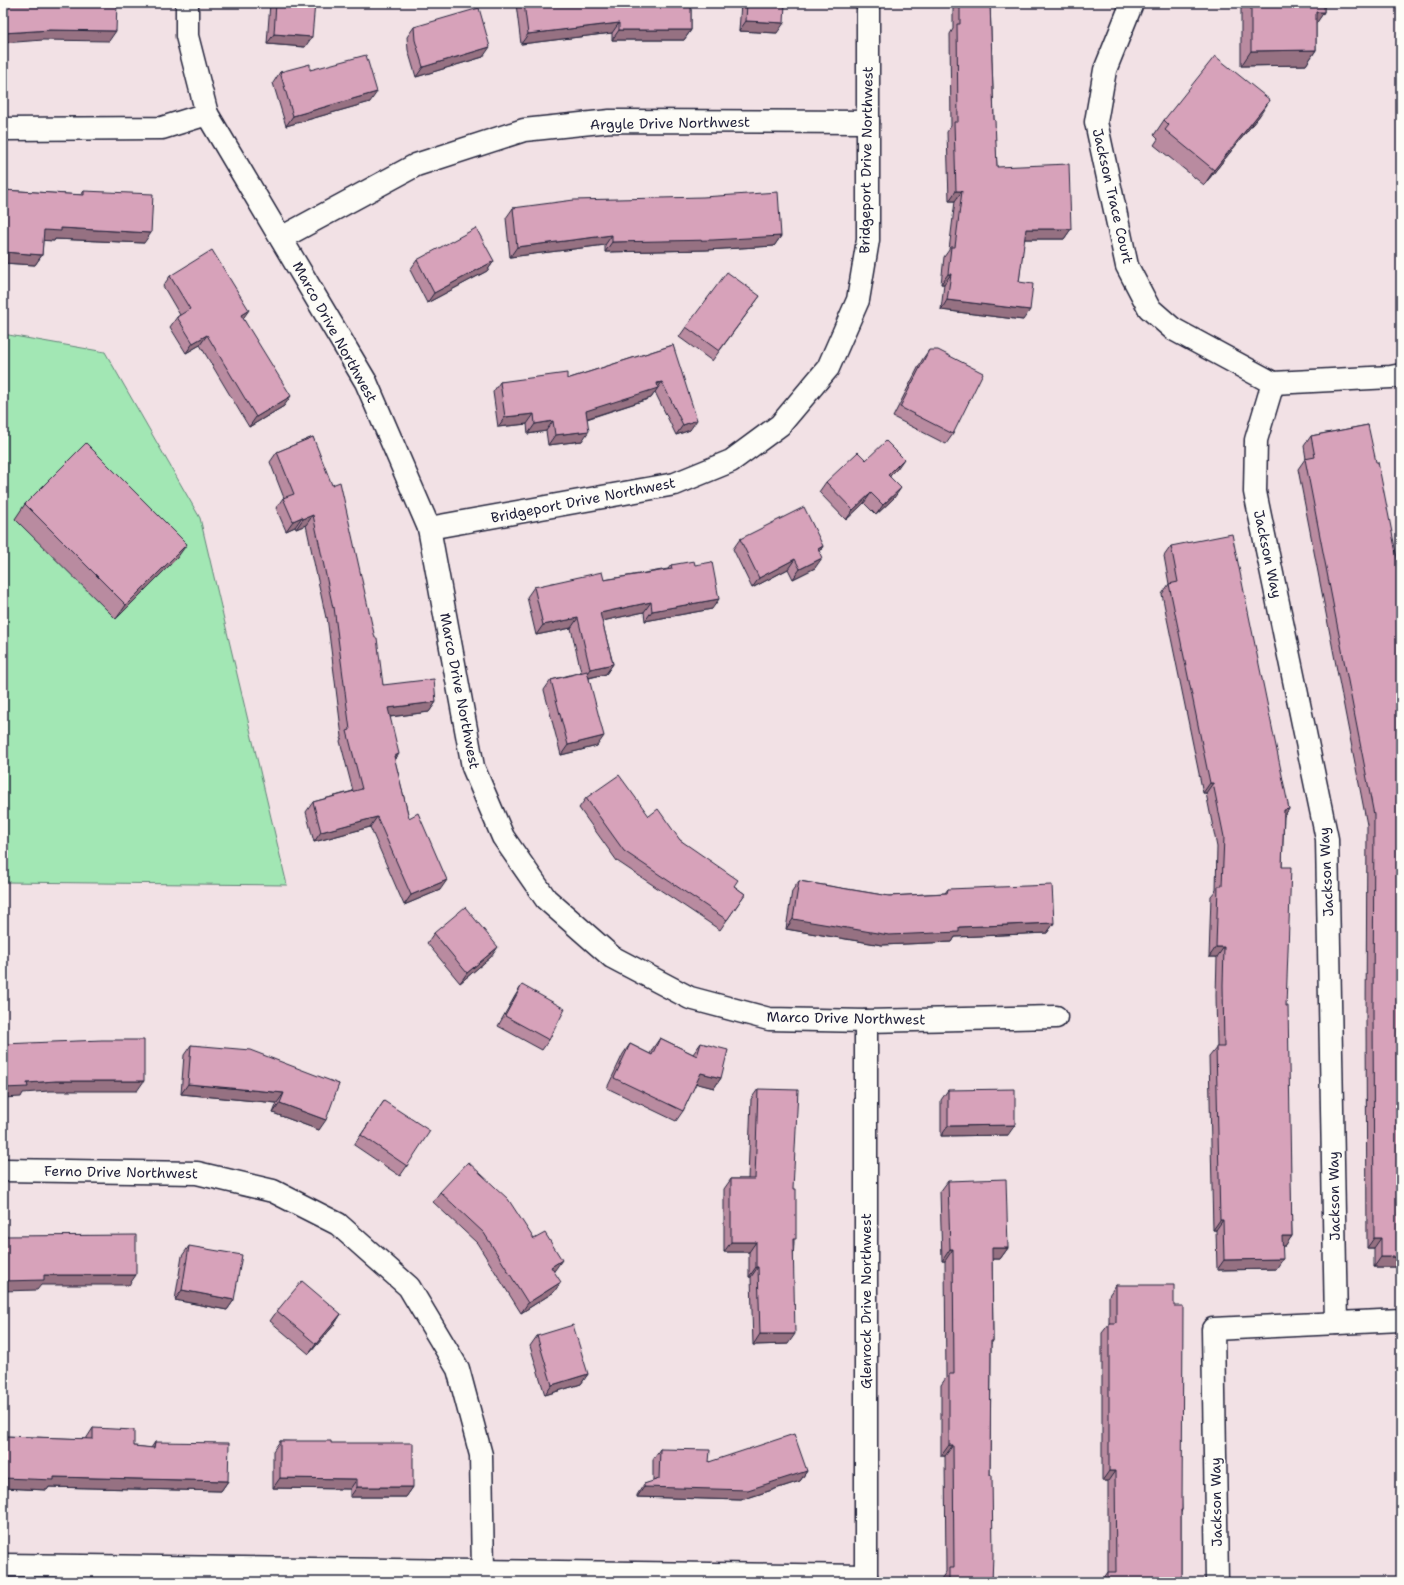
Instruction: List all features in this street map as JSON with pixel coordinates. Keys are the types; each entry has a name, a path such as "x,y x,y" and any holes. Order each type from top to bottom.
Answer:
{"street":[{"name":"Marco Drive Northwest","path":"187,3 187,36 207,114 366,382 429,528 473,767 503,837 546,899 612,957 690,998 769,1018 866,1021 1056,1017"},
{"name":"Bridgeport Drive Northwest","path":"429,528 675,484 731,461 780,425 828,368 858,300 868,240 868,3"},
{"name":"Jackson Trace Court","path":"1132,3 1105,70 1096,122 1127,266 1149,308 1173,329 1273,383"},
{"path":"3,128 162,128 207,114"},
{"name":"Argyle Drive Northwest","path":"281,238 416,165 524,130 610,121 868,122"},
{"path":"1273,383 1391,377 1401,375"},
{"name":"Jackson Way","path":"1273,383 1256,440 1255,492 1327,839 1336,1323"},
{"name":"Glenrock Drive Northwest","path":"866,1021 866,1579"},
{"name":"Ferno Drive Northwest","path":"3,1170 197,1173 273,1191 338,1224 409,1287 458,1369 481,1455 483,1571"},
{"name":"Jackson Way","path":"1217,1582 1213,1329 1401,1320"},
{"path":"3,1565 483,1571 866,1579"}],"green space":[{"path":"3,334 105,352 200,518 287,885 3,882"}],"building":[{"path":"3,3 117,3 116,31 50,30 3,33"},
{"path":"276,3 315,3 312,37 274,34"},
{"path":"524,3 691,3 691,30 619,30 619,23 528,34"},
{"path":"747,3 785,3 784,23 746,21"},
{"path":"960,3 990,3 997,167 1069,164 1071,229 1026,229 1019,282 1033,284 1030,310 947,300 951,274 948,274 951,247 955,247 962,191 956,191 954,122 958,122 957,24 960,24"},
{"path":"1251,3 1324,3 1324,12 1316,12 1316,50 1251,51"},
{"path":"479,8 490,47 423,67 415,40 414,27"},
{"path":"366,55 377,92 293,116 280,72 310,64 310,70"},
{"path":"1215,56 1270,100 1214,170 1165,130 1169,125 1164,120"},
{"path":"3,190 84,195 84,191 153,194 151,233 61,228 61,231 44,230 42,255 4,252 6,230 3,230"},
{"path":"778,192 781,236 713,240 612,242 612,235 517,247 513,208 574,200 703,197"},
{"path":"476,228 494,261 434,293 417,260"},
{"path":"212,250 249,310 241,315 291,396 256,417 207,335 193,343 177,317 190,309 170,276"},
{"path":"727,272 760,296 719,351 686,327"},
{"path":"673,345 697,420 683,425 662,382 657,383 658,388 586,411 589,431 555,435 553,421 535,424 534,414 505,417 500,382 567,373 567,379"},
{"path":"929,350 938,350 983,373 953,434 900,407"},
{"path":"1368,425 1376,462 1378,462 1401,578 1401,1257 1381,1257 1381,1238 1374,1238 1374,815 1305,459 1315,457 1311,436"},
{"path":"313,437 332,485 340,482 375,638 377,638 383,685 434,679 436,702 388,708 399,754 394,756 409,818 418,813 447,880 411,895 377,817 321,832 313,802 362,789 347,731 350,730 334,607 333,608 313,515 303,519 302,517 293,521 283,498 294,494 277,452"},
{"path":"886,441 904,459 888,475 901,488 883,505 871,493 853,510 826,482 858,452 866,460"},
{"path":"86,443 187,544 126,605 25,504"},
{"path":"804,507 823,546 818,549 822,558 800,569 795,559 759,578 740,539"},
{"path":"1232,534 1289,809 1284,810 1282,867 1291,867 1286,1006 1288,1006 1292,1236 1282,1236 1283,1259 1224,1260 1223,1220 1220,1220 1216,1047 1224,1047 1224,947 1216,947 1218,886 1222,886 1224,837 1213,783 1210,783 1169,584 1178,582 1171,546"},
{"path":"694,561 695,565 712,562 719,599 652,611 651,602 600,613 613,664 590,669 578,618 543,625 534,587 602,572 604,580 672,569 671,565"},
{"path":"587,671 604,736 568,745 551,680"},
{"path":"619,775 649,816 658,809 680,840 738,880 734,886 745,894 727,920 624,851 586,798"},
{"path":"799,881 889,896 947,893 948,889 1052,885 1054,923 959,927 959,932 889,935 793,919"},
{"path":"465,907 498,947 467,973 434,933"},
{"path":"522,985 565,1009 549,1040 505,1016"},
{"path":"660,1038 697,1056 701,1043 728,1050 721,1078 701,1073 683,1111 614,1078 630,1044 652,1055"},
{"path":"144,1040 144,1081 56,1081 27,1083 28,1087 3,1088 3,1044"},
{"path":"191,1045 250,1050 339,1084 326,1120 280,1103 284,1093 188,1084"},
{"path":"758,1089 798,1090 793,1189 796,1189 796,1239 793,1239 795,1334 760,1334 756,1242 731,1242 731,1179 755,1179"},
{"path":"1015,1089 1015,1125 948,1126 948,1090"},
{"path":"384,1101 430,1131 407,1166 361,1135"},
{"path":"468,1162 508,1199 534,1239 545,1233 562,1260 551,1267 561,1282 528,1303 484,1233 440,1192"},
{"path":"1006,1179 1008,1248 992,1248 993,1341 991,1341 990,1475 992,1475 992,1582 949,1582 949,1568 954,1568 953,1445 949,1445 949,1374 954,1374 953,1249 950,1249 948,1181"},
{"path":"136,1235 136,1275 44,1275 44,1280 3,1281 3,1236"},
{"path":"189,1246 242,1255 234,1300 182,1290"},
{"path":"302,1281 341,1314 316,1344 277,1311"},
{"path":"1116,1285 1174,1285 1174,1306 1183,1306 1181,1582 1108,1582 1108,1572 1116,1572 1115,1471 1109,1471 1109,1323 1116,1323"},
{"path":"573,1325 588,1374 552,1385 537,1336"},
{"path":"93,1428 134,1430 134,1446 154,1448 155,1442 229,1443 228,1481 54,1477 54,1480 3,1478 3,1436 93,1439"},
{"path":"794,1434 807,1471 748,1490 644,1487 644,1484 659,1479 660,1449 710,1450 709,1462"},
{"path":"280,1441 331,1441 331,1443 413,1443 413,1487 357,1487 357,1479 280,1478"}]}
